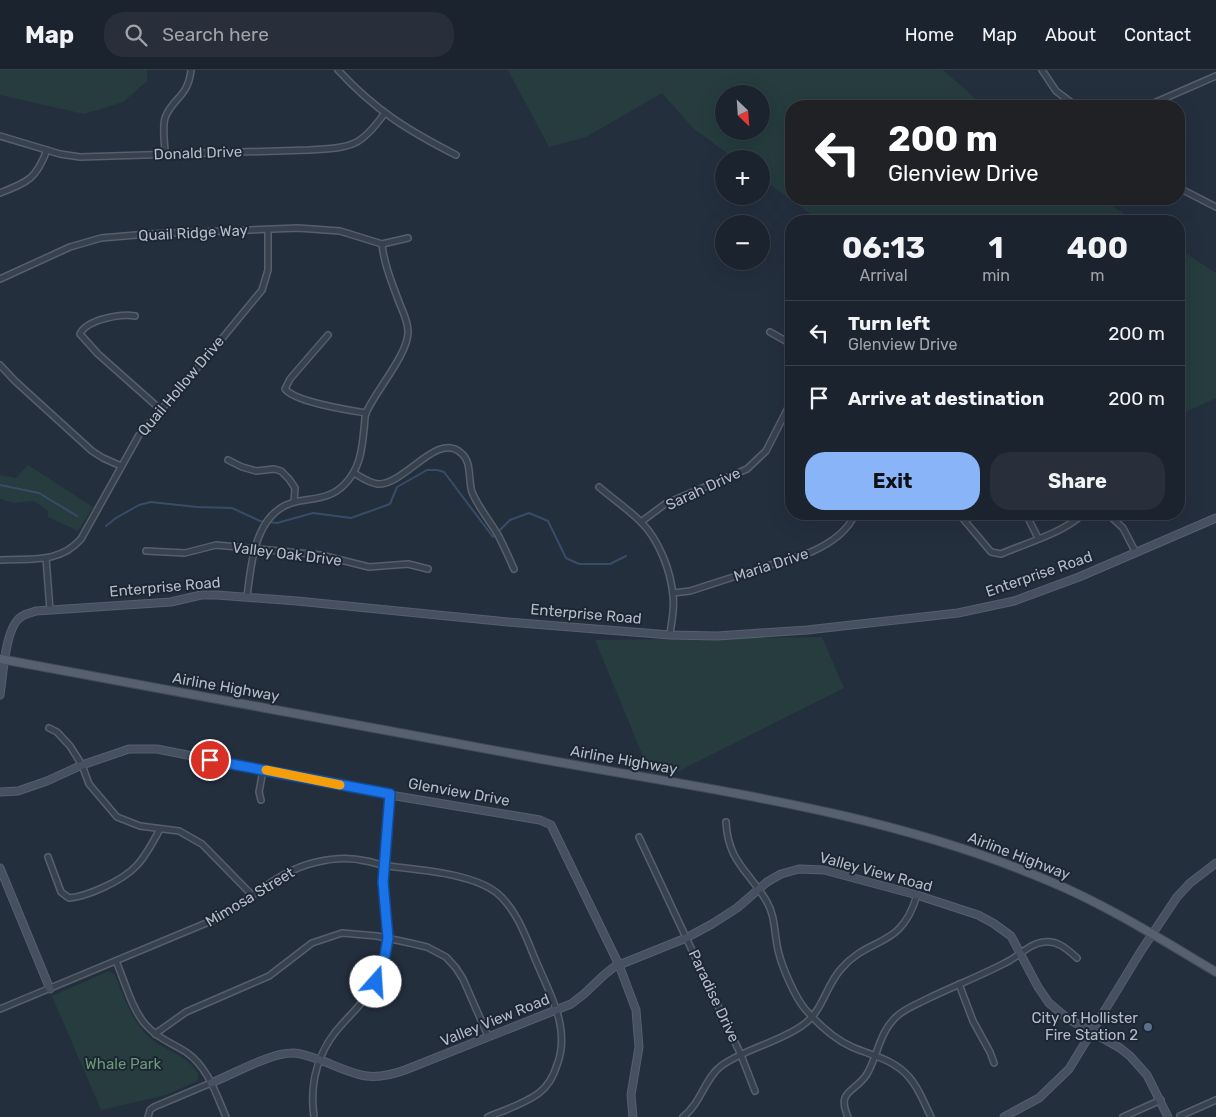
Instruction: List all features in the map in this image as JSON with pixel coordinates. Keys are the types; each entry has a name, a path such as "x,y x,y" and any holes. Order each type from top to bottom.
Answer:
{"main road":[{"name":"Airline Highway","path":"3,659 752,797 879,824 977,853 1044,879 1080,895 1152,934 1216,972"}],"street":[{"path":"165,154 164,121 186,90 191,70"},
{"path":"338,70 366,99 384,114 410,131 456,155"},
{"path":"1042,70 1056,91 1068,100"},
{"path":"1161,100 1216,76"},
{"name":"Donald Drive","path":"0,136 71,156 91,158 309,150 345,146 364,138 384,114"},
{"path":"0,193 32,177 41,167 47,150"},
{"path":"1185,191 1216,207"},
{"name":"Quail Ridge Way","path":"0,279 70,247 101,238 148,234 298,228 340,231 382,244"},
{"name":"Quail Hollow Drive","path":"0,560 59,556 68,551 81,538 88,529 139,435 262,290 268,270 268,230"},
{"path":"247,596 260,532 268,519 280,508 294,502 330,496 345,484 358,466 362,450 366,413 402,353 408,331 389,277 382,244 408,238"},
{"path":"135,316 117,315 83,328 80,334 98,354 160,409"},
{"path":"770,332 785,341"},
{"path":"328,335 290,379 285,389 287,392 306,400 366,413"},
{"path":"0,365 15,382 92,451 121,466"},
{"name":"Sarah Drive","path":"641,522 665,504 747,469 766,451 785,414"},
{"path":"354,473 373,483 385,483 401,475 438,449 453,448 460,452 466,457 470,485 475,498 498,536 514,569"},
{"path":"228,460 242,468 256,471 274,469 281,471 295,488 294,502"},
{"path":"599,487 641,522 660,552 674,598 670,635"},
{"name":"Enterprise Road","path":"0,695 3,659 8,636 20,617 36,611 171,602 201,596 247,596 508,622 670,635 712,636 807,630 958,613 1014,601 1072,580 1216,518"},
{"name":"Maria Drive","path":"673,593 690,591 811,552 829,544 842,533 851,520"},
{"path":"965,520 991,552 1001,554 1061,529 1076,520"},
{"path":"1029,520 1038,538"},
{"path":"1114,520 1123,528 1136,553"},
{"name":"Valley Oak Drive","path":"146,551 185,553 216,545 321,555 362,566 377,567 408,564 428,568"},
{"path":"46,558 50,610"},
{"path":"48,728 57,732 70,746 82,765 89,784 117,817 140,826 179,831 202,844 252,895"},
{"name":"Glenview Drive","path":"0,792 18,791 47,781 82,765 129,750 157,749 390,794 540,820 551,825 633,998 638,1024 639,1047 631,1095 633,1117"},
{"path":"261,800 259,792 263,770"},
{"path":"314,1117 314,1082 320,1060 333,1034 366,998 383,966 388,938 383,882 390,794"},
{"path":"726,822 727,836 732,850 744,873 758,889 771,911 779,953 800,1002 813,1017 839,1040 890,1061 909,1076 919,1091 930,1117"},
{"path":"48,857 61,892 69,898 79,898 122,879 134,869 146,856 160,829"},
{"name":"Paradise Drive","path":"639,837 741,1055 754,1091"},
{"name":"Mimosa Street","path":"0,1009 216,919 281,877 302,866 337,859 354,859 384,866 436,873 481,884 504,900 515,914 557,1010 561,1024 562,1041 560,1057 552,1078 539,1093 488,1117"},
{"path":"1004,1117 1039,1098 1074,1063 1152,934 1182,891 1205,870 1216,863"},
{"path":"0,868 50,989"},
{"name":"Valley View Road","path":"211,1083 269,1058 283,1054 300,1054 359,1075 383,1077 405,1070 557,1010 577,1000 604,975 619,965 686,938 724,917 746,901 758,889 781,874 798,869 814,868 917,895 993,923 1011,936 1038,987 1049,1003 1067,1018 1120,1048 1130,1056 1147,1075 1168,1117"},
{"path":"683,1117 698,1101 718,1069 741,1055 791,1033 813,1017 840,969 857,955 884,942 897,932 909,916 917,895"},
{"path":"155,1034 186,1012 268,976 312,943 324,937 342,932 388,938 427,947 438,952 449,960 463,979 488,1036"},
{"path":"848,1117 844,1100 866,1075 883,1034 896,1016 913,1006 994,969 1036,943 1049,942 1059,944 1077,958"},
{"path":"116,961 139,1015 155,1034 195,1059 203,1068 226,1117"},
{"path":"959,984 973,1021 994,1062"},
{"path":"148,1117 150,1110 154,1106 211,1083"},
{"path":"1123,1117 1161,1100"},
{"path":"1180,1116 1216,1100"}],"green space":[{"path":"0,70 147,70 147,81 123,102 84,114 0,95"},
{"path":"508,70 943,70 977,100 785,100 785,195 770,185 770,150 723,150 693,128 662,93 586,137 549,147"},
{"path":"798,205 1111,205 1126,215 812,215"},
{"path":"1185,253 1216,273 1216,398 1185,412"},
{"path":"28,465 93,507 78,531 48,517 48,511 34,501 14,503 0,499 0,475 16,478"},
{"path":"822,637 844,688 671,775 650,773 595,640"},
{"name":"Whale Park","path":"107,972 115,975 129,1009 144,1033 189,1062 198,1074 198,1079 195,1082 166,1095 101,1110 52,996"}],"waterway":[{"path":"106,526 139,505 151,502 197,507 232,508 260,521 277,523 313,513 351,518 390,504 397,487 427,470 437,470 444,472 493,537 510,520 529,513 548,521 566,558 579,564 610,564 626,556"},
{"path":"0,485 39,493 77,516"}],"slow traffic":[{"path":"266,770 340,785"}],"place":[{"name":"City of Hollister Fire Station 2","path":"1148,1027"}],"route":[{"path":"210,760 390,794 383,882 388,938 383,966 376,982"}]}
